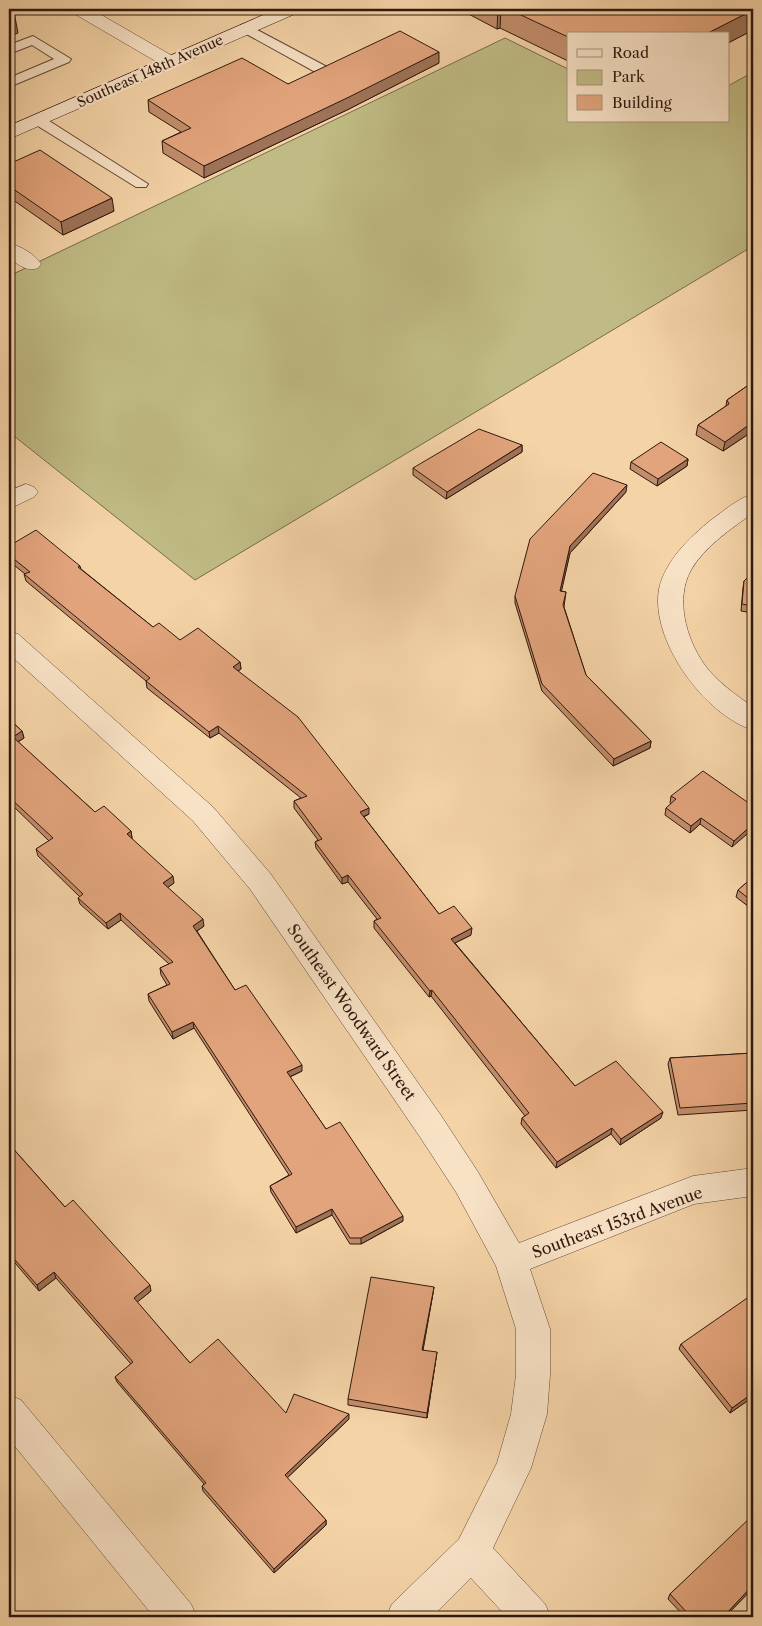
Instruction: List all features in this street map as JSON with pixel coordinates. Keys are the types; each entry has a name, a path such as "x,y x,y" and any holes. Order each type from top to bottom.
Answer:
{"street":[{"path":"79,9 170,62"},
{"name":"Southeast 148th Avenue","path":"9,133 290,9"},
{"path":"9,248 31,264"},
{"path":"753,502 712,532 693,550 679,569 672,591 670,612 676,636 696,673 731,705 753,720"},
{"name":"Southeast Woodward Street","path":"9,640 172,786 233,848 260,881 429,1124 467,1182 511,1261 533,1329 533,1375 529,1414 513,1468 472,1552"},
{"name":"Southeast 153rd Avenue","path":"511,1261 693,1190 753,1182"},
{"path":"9,1412 178,1617"},
{"path":"405,1617 472,1552 532,1617"}],"lane":[{"path":"246,28 324,71"},
{"path":"9,50 33,40 64,59 9,83"},
{"path":"38,120 141,184"}],"green space":[{"path":"505,38 567,69 567,122 730,122 730,85 753,72 753,246 195,580 9,432 9,276"}],"building":[{"path":"508,9 753,9 710,32 567,32 567,37"},
{"path":"400,31 439,52 204,166 162,141 191,128 148,100 242,58 288,84"},
{"path":"40,150 112,198 61,222 9,186 9,164"},
{"path":"753,382 753,422 725,442 698,425 729,404 727,400"},
{"path":"479,429 522,445 447,492 413,468"},
{"path":"661,442 688,459 658,479 631,462"},
{"path":"593,473 627,485 570,546 560,591 566,592 563,605 586,675 651,741 614,759 542,684 515,596 530,539"},
{"path":"36,530 80,566 78,567 153,627 159,623 180,640 198,628 240,662 233,667 298,717 369,808 360,812 439,914 454,906 472,928 451,939 575,1086 616,1061 663,1112 621,1139 612,1128 557,1162 522,1118 529,1113 432,990 430,991 374,921 381,918 348,875 342,878 315,842 322,839 294,801 307,796 218,726 209,732 146,681 150,678 24,574 30,572 9,555 9,546"},
{"path":"753,572 753,606 742,604 744,581"},
{"path":"9,719 22,731 13,737 95,812 104,806 131,831 127,834 173,876 163,883 203,919 193,926 235,990 246,985 302,1065 287,1072 326,1129 340,1122 403,1216 361,1238 350,1238 332,1209 296,1227 270,1186 292,1174 193,1022 172,1032 148,994 170,984 160,968 173,962 120,913 106,923 78,898 83,894 36,849 53,838 9,797"},
{"path":"703,771 753,806 753,824 734,841 701,818 691,826 666,808 676,799 671,796"},
{"path":"753,877 753,902 738,890"},
{"path":"753,1053 753,1103 680,1108 670,1058"},
{"path":"9,1144 65,1207 73,1200 150,1285 134,1298 190,1363 218,1339 286,1413 294,1394 349,1414 285,1475 326,1520 274,1569 202,1486 206,1483 115,1377 133,1362 54,1272 37,1285 9,1253"},
{"path":"371,1277 434,1287 422,1350 437,1352 427,1413 348,1399"},
{"path":"753,1294 753,1393 732,1408 681,1344"},
{"path":"752,1516 753,1585 723,1617 691,1617 670,1594"}]}
